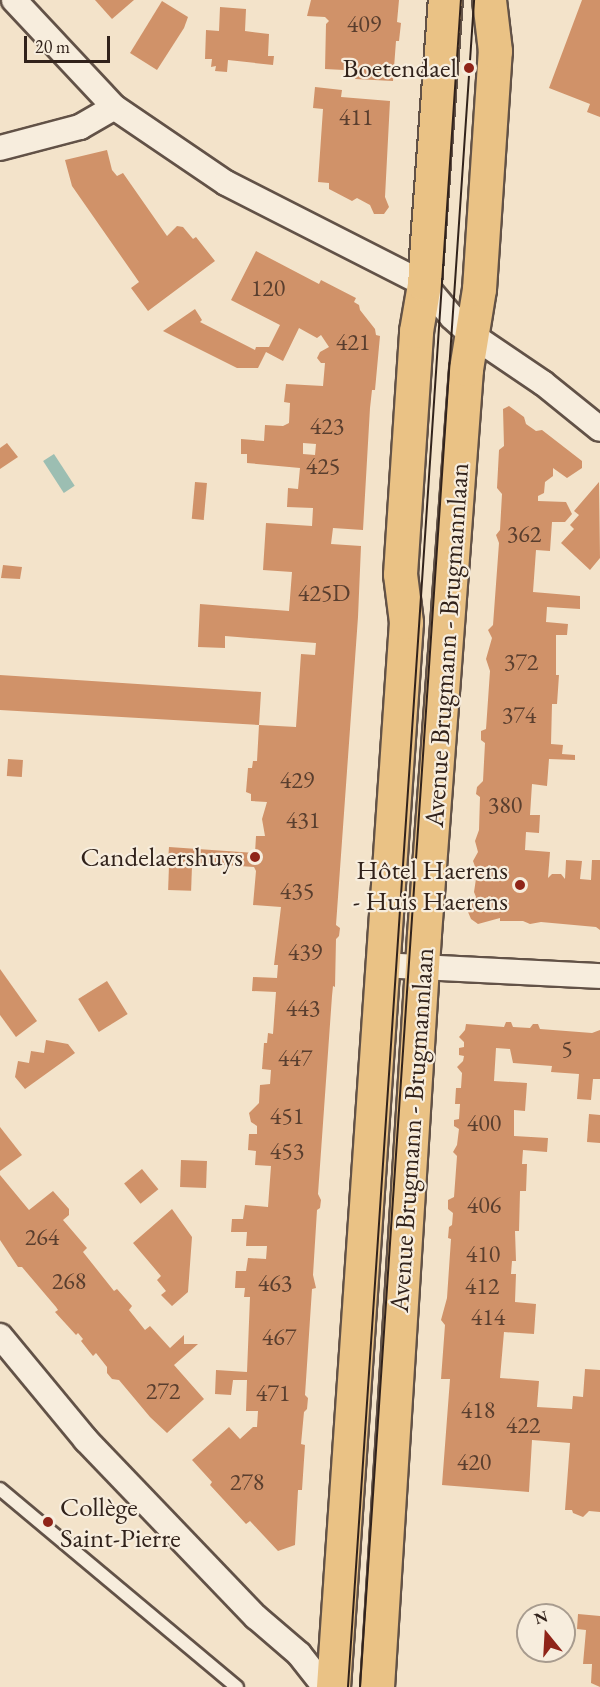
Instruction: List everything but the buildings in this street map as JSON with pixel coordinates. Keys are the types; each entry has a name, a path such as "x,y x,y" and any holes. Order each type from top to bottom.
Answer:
{"main road":[{"name":"Avenue Brugmann - Brugmannlaan","path":"325,1686 382,965 406,622 401,596 402,551 416,331 424,284 445,0"},
{"name":"Avenue Brugmann - Brugmannlaan","path":"377,1687 422,966 466,369 479,289 495,51 489,0"}],"street":[{"path":"14,0 114,107 226,183 424,284 452,317 472,335 543,384 600,429"},
{"path":"0,148 80,127 114,107"},
{"path":"382,965 600,976"},
{"path":"0,1336 86,1440 256,1617 299,1654 325,1686"}],"lane":[{"path":"0,1490 237,1687"}],"water":[{"path":"54,454 75,486 64,493 43,461"}],"tram line":[{"path":"348,1687 461,0"},
{"path":"360,1687 474,0"}],"place":[{"name":"Boetendael","path":"469,68"},
{"name":"Candelaershuys","path":"255,857"},
{"name":"Hôtel Haerens - Huis Haerens","path":"520,885"},
{"name":"Collège Saint-Pierre","path":"48,1522"}]}
